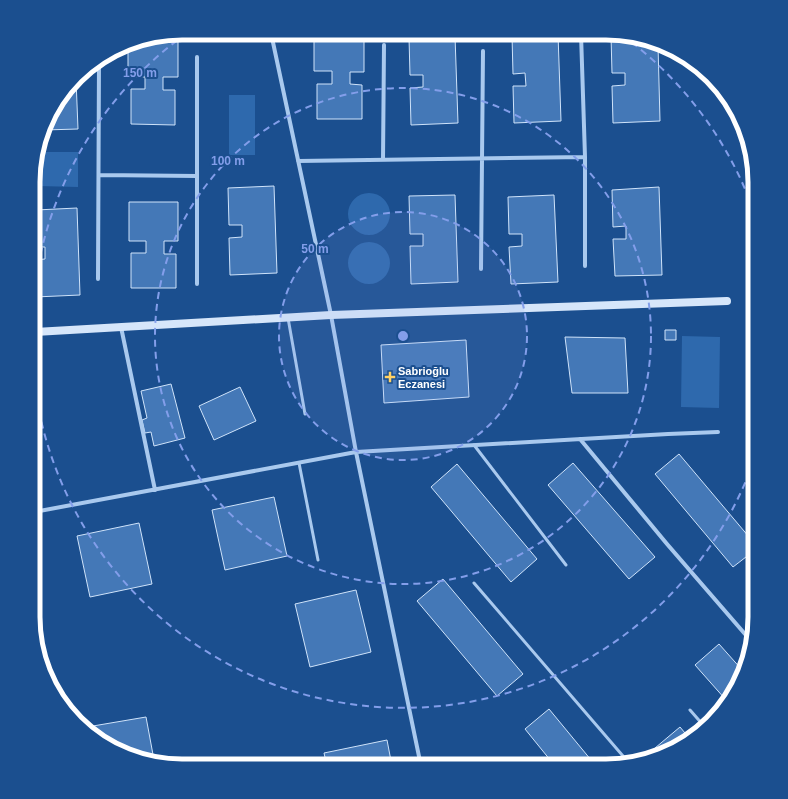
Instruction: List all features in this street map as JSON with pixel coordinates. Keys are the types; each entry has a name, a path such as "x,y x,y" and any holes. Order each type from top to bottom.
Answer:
{"street":[{"path":"272,40 331,315 356,452 419,759"},
{"path":"582,40 585,157 585,266"},
{"path":"383,160 384,45"},
{"path":"481,269 483,51"},
{"path":"196,57 197,284"},
{"path":"98,279 99,66"},
{"path":"298,161 585,157"},
{"path":"99,175 197,176"},
{"path":"40,332 331,315 727,301"},
{"path":"121,328 155,490"},
{"path":"40,511 356,452 718,432"},
{"path":"580,439 667,544 747,636"}],"lane":[{"path":"288,318 305,414"},
{"path":"474,445 566,565"},
{"path":"299,463 318,560"},
{"path":"474,583 626,758"},
{"path":"690,710 701,723"}],"shaded area":[{"path":"229,95 255,95 255,155 229,155"},
{"path":"43,152 78,152 78,187 40,186 40,172"},
{"path":"369,193 384,199 390,214 384,229 369,235 354,229 348,214 354,199"},
{"path":"369,242 384,248 390,263 384,278 369,284 354,278 348,263 354,248"},
{"path":"682,336 720,337 719,408 681,407"}],"building":[{"path":"178,40 178,77 163,77 163,90 175,90 175,125 131,124 131,89 145,89 145,77 128,77 128,51 163,41"},
{"path":"314,40 364,40 364,72 350,72 350,84 362,85 362,119 317,119 317,84 332,84 332,71 314,71"},
{"path":"409,40 455,40 458,123 411,125 410,88 423,87 423,75 410,75"},
{"path":"512,40 558,40 561,121 514,123 513,86 526,86 525,73 513,74"},
{"path":"611,40 625,41 658,50 660,121 613,123 612,86 625,85 625,73 612,73"},
{"path":"76,86 78,129 50,130 59,111"},
{"path":"274,186 277,273 230,275 229,238 242,237 242,225 229,225 228,188"},
{"path":"659,187 662,275 615,276 613,239 626,239 626,226 613,227 612,190"},
{"path":"455,195 458,282 411,284 410,246 423,246 423,234 410,234 409,196"},
{"path":"554,195 558,282 511,284 509,247 522,246 522,234 509,234 508,197"},
{"path":"129,202 178,202 178,241 164,241 164,254 176,254 176,288 131,288 131,253 146,253 146,241 129,241"},
{"path":"77,208 80,295 40,297 40,260 45,259 45,247 40,247 40,210"},
{"path":"665,330 676,330 676,340 665,340"},
{"path":"565,337 625,338 628,393 572,393"},
{"path":"466,340 469,397 384,403 381,345"},
{"path":"171,384 185,438 154,446 151,432 145,433 142,420 147,418 141,391"},
{"path":"240,387 256,421 214,440 199,406"},
{"path":"679,454 748,536 748,555 733,567 655,474"},
{"path":"573,463 655,557 629,579 548,485"},
{"path":"457,464 537,559 511,582 431,487"},
{"path":"274,497 287,556 225,570 212,510"},
{"path":"139,523 152,584 90,597 77,536"},
{"path":"443,579 523,674 497,696 417,601"},
{"path":"356,590 371,652 310,667 295,604"},
{"path":"719,644 739,666 723,697 695,665"},
{"path":"549,709 590,759 549,759 525,729"},
{"path":"146,717 153,756 127,748 111,740 91,726"},
{"path":"680,727 686,734 661,748 656,750 655,748"},
{"path":"387,740 391,759 325,759 324,753"}],"place":[{"name":"Sabrioğlu Eczanesi","path":"390,377"}]}
